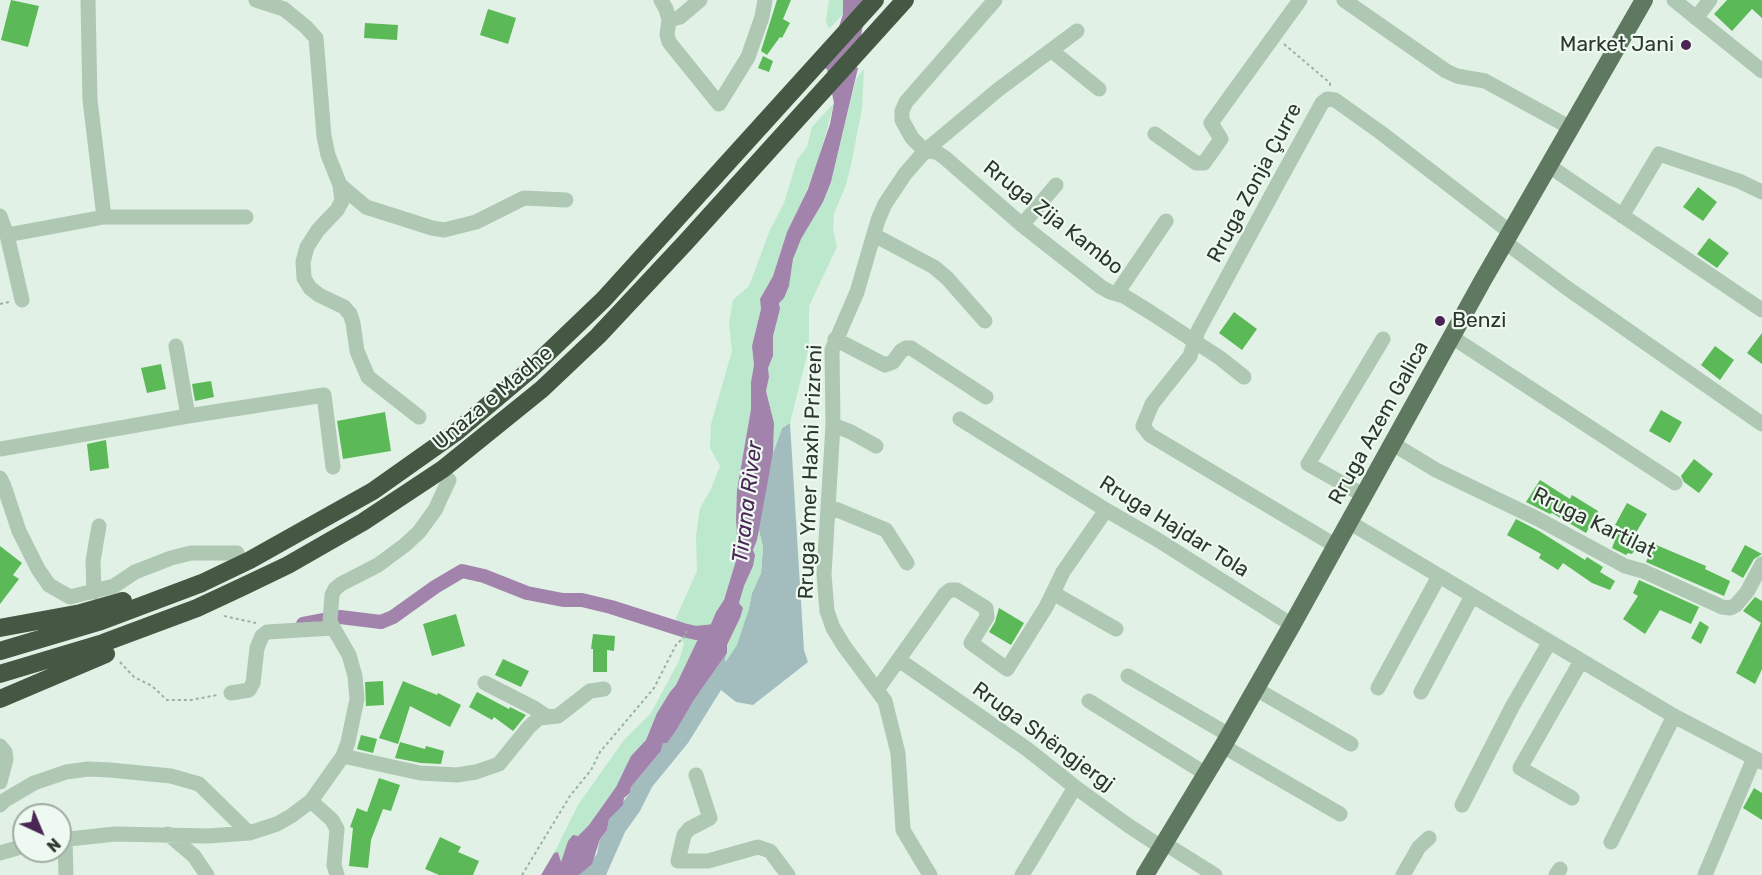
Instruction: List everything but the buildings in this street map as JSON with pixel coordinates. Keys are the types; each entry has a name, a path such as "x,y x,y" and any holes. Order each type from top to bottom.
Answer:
{"highway":[{"name":"Unaza e Madhe","path":"0,651 111,617 202,583 250,560 373,491 455,433 522,377 610,292 874,0"},
{"name":"Unaza e Madhe","path":"0,674 103,643 197,608 288,565 363,522 443,469 542,389 598,336 656,275 904,0"},
{"path":"0,628 63,617 114,604 167,585 237,553 344,495 443,430 498,386 522,377"},
{"path":"0,699 214,611 326,556 373,528 492,444 516,423 542,389"}],"main road":[{"name":"Rruga Azem Galica","path":"1145,875 1226,741 1292,625 1508,237 1571,128 1621,49 1644,0"}],"street":[{"path":"88,0 90,100 104,217"},
{"path":"256,0 284,9 306,27 316,39 324,136 328,155 340,185 342,201 307,247 303,262 304,278 310,288 344,307 350,314 357,351 368,377 419,417"},
{"path":"661,0 669,20 667,36 669,42 719,104 748,57 762,17 765,0"},
{"path":"669,20 680,17 700,0"},
{"path":"995,0 906,102 902,111 902,120 912,138 925,151 999,89 1077,31"},
{"path":"1155,134 1196,163 1204,163 1221,139 1211,123 1300,0"},
{"path":"1344,0 1446,71 1457,76 1485,81 1571,128"},
{"path":"1674,0 1762,71"},
{"path":"1696,18 1710,0"},
{"path":"1052,51 1099,89"},
{"name":"Rruga Zonja Çurre","path":"1195,343 1198,332 1322,103 1332,98 1380,132 1567,288 1762,424"},
{"name":"Rruga Zija Kambo","path":"925,151 936,152 944,157 1022,225 1101,287 1117,293 1150,312 1195,343"},
{"name":"Rruga Ymer Haxhi Prizreni","path":"925,151 905,174 885,204 857,292 832,350 833,425 824,574 827,611 833,628 885,701 890,714 898,753 903,830 930,875"},
{"path":"1622,216 1659,154 1739,181 1762,192"},
{"path":"1550,166 1762,310"},
{"path":"340,185 366,207 444,230 476,222 524,198 566,200"},
{"path":"1022,225 1056,185"},
{"path":"0,216 7,235 21,300"},
{"path":"7,235 104,217 246,217"},
{"path":"1117,293 1166,221"},
{"path":"874,235 934,267 947,278 985,321"},
{"path":"1452,337 1675,483"},
{"path":"836,339 885,365 893,362 901,351 911,348 986,397"},
{"path":"1365,496 1308,464 1383,339"},
{"path":"1244,377 1220,358 1195,343 1180,372 1152,404 1143,426 1146,431 1216,476 1336,546"},
{"path":"176,345 188,416"},
{"path":"0,448 324,395 333,467"},
{"name":"Rruga Hajdar Tola","path":"960,419 1292,625"},
{"path":"833,425 876,446"},
{"name":"Rruga Kartilat","path":"1393,444 1436,470 1538,519 1625,566 1643,571 1722,607 1730,608 1736,605 1747,592 1762,564"},
{"path":"0,478 19,531 38,569 50,585 70,597 114,586 135,572 171,558 190,553 237,553"},
{"path":"72,839 115,834 208,836 249,833 277,824 310,801 343,756 354,719 357,688 349,655 331,620 335,589 378,565 419,532 435,510 449,480"},
{"path":"828,506 886,530 907,562"},
{"path":"877,690 945,594 954,589 986,608 987,617 971,643 1006,669 1046,607 1063,572 1106,510"},
{"path":"1349,522 1674,716 1758,760 1705,875"},
{"path":"94,592 93,561 99,526"},
{"path":"1378,688 1439,576"},
{"path":"1053,592 1116,629"},
{"path":"1421,692 1472,596"},
{"path":"231,693 249,690 253,683 258,641 267,632 331,620"},
{"path":"1462,805 1512,707 1549,643"},
{"name":"Rruga Shëngjergj","path":"899,660 1028,748 1137,832 1155,843 1172,848 1215,875"},
{"path":"1572,798 1520,768 1581,661"},
{"path":"1128,676 1340,814"},
{"path":"485,683 546,716"},
{"path":"1256,688 1351,744"},
{"path":"343,756 420,773 457,775 476,771 499,764 533,722 546,716 558,716 590,691 604,689"},
{"path":"1089,701 1206,774"},
{"path":"1611,842 1674,716"},
{"path":"0,746 5,752 6,759 0,782"},
{"path":"2,800 34,783 66,772 88,769 171,776 199,784 249,833"},
{"path":"696,775 710,818 689,829 684,835 678,861 687,868 759,847 770,851 788,875"},
{"path":"1022,875 1076,787"},
{"path":"310,801 332,820 337,829 334,866 337,875"},
{"path":"168,834 190,851 207,875"},
{"path":"1403,875 1419,847 1429,838"}],"path":[{"path":"1275,37 1330,83 1332,98"},
{"path":"224,616 259,624 262,636"},
{"path":"522,875 570,796 591,770 600,752 654,688 676,645 686,635 686,631"},
{"path":"116,658 129,673 152,686 167,700 191,700 231,693"}],"shaded area":[{"path":"790,423 804,650 808,662 753,705 736,702 721,690 688,743 652,787 640,811 625,832 606,875 579,875 597,854 600,839 607,830 609,819 630,793 631,787 661,751 663,743 677,729 727,653 725,661 748,612 752,593 761,573 763,547 758,527 773,453 782,428"}],"sand":[{"path":"829,0 843,0 843,14 829,29 826,21"},
{"path":"864,69 862,108 852,160 846,185 834,214 833,230 837,247 809,306 809,347 790,423 782,428 773,453 774,423 766,391 768,368 773,356 773,336 780,309 779,303 789,286 793,259 801,239 823,202 831,182 856,79"},
{"path":"834,103 817,166 787,232 773,276 760,299 761,309 752,346 754,365 751,382 751,409 737,490 738,554 724,600 708,631 698,639 676,685 657,713 646,740 631,756 616,787 589,825 578,836 568,841 561,863 558,852 554,853 578,805 624,740 651,713 679,661 684,644 676,618 697,571 696,536 700,508 720,466 710,448 711,424 732,351 729,324 733,300 749,286 770,230 784,203 797,160 807,147 812,127"},
{"path":"758,527 763,547 761,573 752,593 737,645 725,663 727,645 740,618 739,603 753,566 753,550"}],"water":[{"name":"Tirana River","path":"843,0 867,0 856,67 858,68 831,182 823,202 801,239 793,259 789,286 779,303 780,309 773,336 773,356 768,368 766,391 774,423 773,453 757,540 753,550 755,555 753,566 739,603 743,608 740,618 727,645 727,653 667,743 663,743 661,751 631,787 630,793 624,798 623,805 609,819 607,830 600,839 592,864 579,875 541,875 554,853 558,852 561,862 568,841 573,835 578,836 589,825 616,787 631,756 646,740 657,713 676,685 698,639 708,631 724,600 738,554 737,490 751,409 751,382 754,365 752,346 761,309 760,299 773,276 787,232 808,189 830,124 834,103 827,69 818,66 828,61 843,14"}],"waterway":[{"path":"303,624 340,617 381,622 393,617 462,571 484,576 527,593 563,600 582,600 683,630 696,633 715,631"}],"place":[{"name":"Market Jani","path":"1686,45"},
{"name":"Benzi","path":"1440,321"}]}
